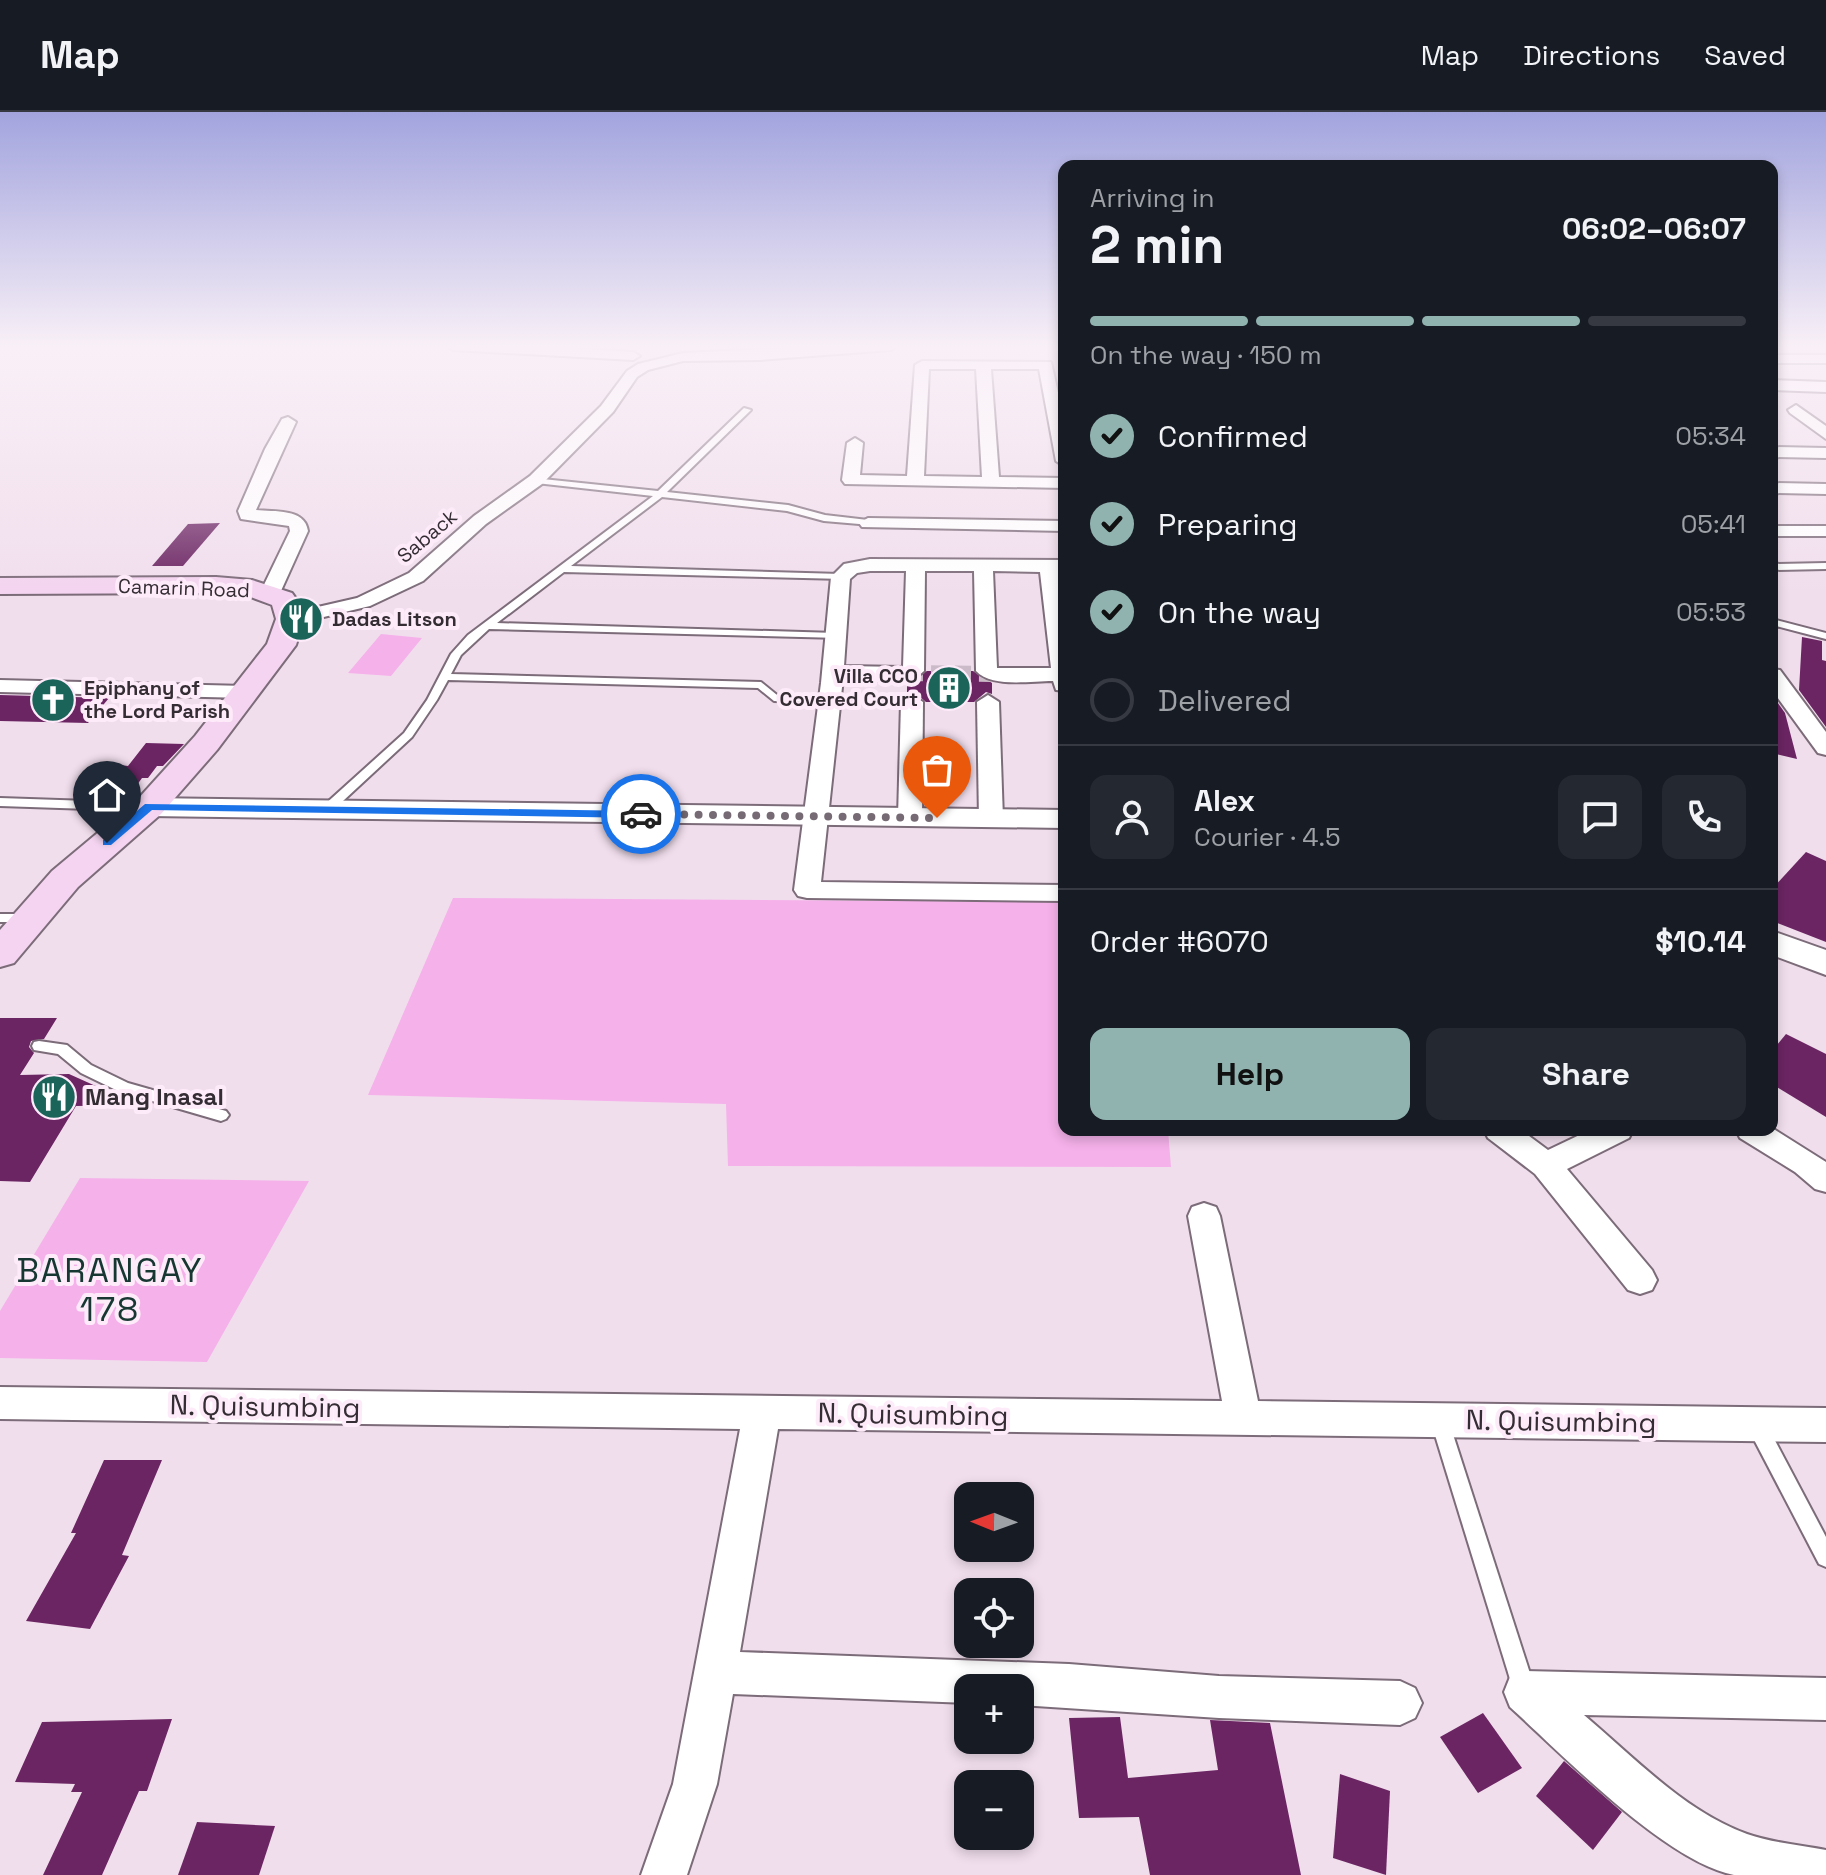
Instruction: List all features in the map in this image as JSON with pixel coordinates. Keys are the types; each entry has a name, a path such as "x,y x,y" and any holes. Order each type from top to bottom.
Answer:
{"main road":[{"name":"Camarin Road","path":"0,586 216,585 270,593 282,599 290,619"},
{"path":"0,954 14,918 149,807 206,743 281,645 290,619"}],"street":[{"path":"270,593 299,531 298,524 292,519 247,515 247,511 285,428"},
{"name":"Saback","path":"290,619 363,602 416,577 480,520 536,480 588,428"},
{"path":"915,481 918,428"},
{"path":"987,428 991,482"},
{"path":"855,443 851,480 1058,483"},
{"path":"1778,452 1826,453"},
{"path":"1778,488 1826,489"},
{"path":"868,523 1058,526"},
{"path":"1778,531 1826,531"},
{"path":"1058,594 1056,566 870,565 851,568 841,577 808,890 1058,893"},
{"path":"833,672 910,672 916,566"},
{"path":"983,566 989,672 1058,678"},
{"path":"1778,683 1826,748"},
{"path":"0,686 246,692"},
{"path":"910,818 912,702"},
{"path":"988,702 991,819"},
{"path":"149,807 1058,819"},
{"path":"1778,944 1826,963"},
{"path":"1507,1136 1546,1165 1640,1280"},
{"path":"1546,1165 1606,1136"},
{"path":"1761,1136 1806,1163 1826,1180"},
{"path":"1204,1216 1243,1417"},
{"name":"N. Quisumbing","path":"0,1403 1826,1425"},
{"path":"664,1875 695,1784 762,1412"},
{"path":"715,1672 1069,1685 1323,1702 1400,1703"},
{"path":"1525,1692 1826,1699"},
{"path":"1525,1692 1652,1803 1700,1838 1751,1859 1826,1873"}],"lane":[{"path":"326,810 408,735 456,654 472,637 659,495 728,428"},
{"path":"536,480 788,508 824,518 868,523"},
{"path":"1778,567 1826,566"},
{"path":"565,569 841,577"},
{"path":"1778,624 1826,636"},
{"path":"490,626 836,636"},
{"path":"443,677 761,685 774,698 829,701"},
{"path":"0,802 149,807"},
{"path":"39,1046 62,1049 86,1069 123,1087 221,1115"},
{"path":"1440,1420 1525,1692"},
{"path":"1756,1424 1826,1557"}],"shaded area":[{"path":"381,634 422,638 391,676 348,673"},
{"path":"453,898 1058,902 1058,1136 1168,1136 1171,1167 728,1166 726,1104 368,1095"},
{"path":"80,1178 309,1181 207,1362 0,1358 0,1311"}],"building":[{"path":"220,523 183,566 152,566 188,524"},
{"path":"1802,637 1822,641 1822,660 1826,661 1826,727 1799,690"},
{"name":"Villa CCO Covered Court","path":"927,671 973,671 992,683 992,694 986,692 974,702 926,702 914,692 907,695 907,682"},
{"name":"Epiphany of the Lord Parish","path":"0,695 109,698 88,723 0,721"},
{"path":"1778,703 1785,713 1797,759 1778,754"},
{"path":"146,743 184,744 163,766 157,766 148,778 142,778 131,793 98,793 120,765 128,766"},
{"path":"1806,852 1826,861 1826,942 1778,923 1778,882"},
{"path":"0,1018 57,1018 44,1039 31,1041 29,1047 34,1053 20,1075 69,1074 138,1105 76,1106 30,1182 0,1181"},
{"path":"1786,1034 1826,1054 1826,1117 1778,1088 1778,1044"},
{"path":"104,1460 162,1460 122,1555 129,1556 90,1629 26,1621 76,1533 71,1533"},
{"path":"1483,1713 1522,1768 1478,1793 1440,1737"},
{"path":"1120,1717 1128,1778 1218,1770 1210,1720 1270,1723 1301,1875 1150,1875 1139,1817 1079,1818 1069,1718"},
{"path":"172,1719 147,1791 139,1791 102,1875 43,1875 82,1792 71,1792 75,1784 15,1782 42,1722"},
{"path":"1564,1761 1622,1812 1593,1850 1536,1796"},
{"path":"1340,1774 1390,1791 1386,1875 1333,1858"},
{"path":"197,1822 275,1826 259,1875 178,1875"}],"tunnel":[{"path":"907,673 991,674"}],"way so far":[{"path":"641,814 937,818"}],"place":[{"name":"Dadas Litson","path":"301,619"},
{"name":"Villa CCO Covered Court","path":"949,688"},
{"name":"Epiphany of the Lord Parish","path":"53,700"},
{"name":"Mang Inasal","path":"54,1097"}],"district":[{"name":"BARANGAY 178","path":"110,1290"}],"route":[{"path":"107,843 149,807 641,814"}]}
